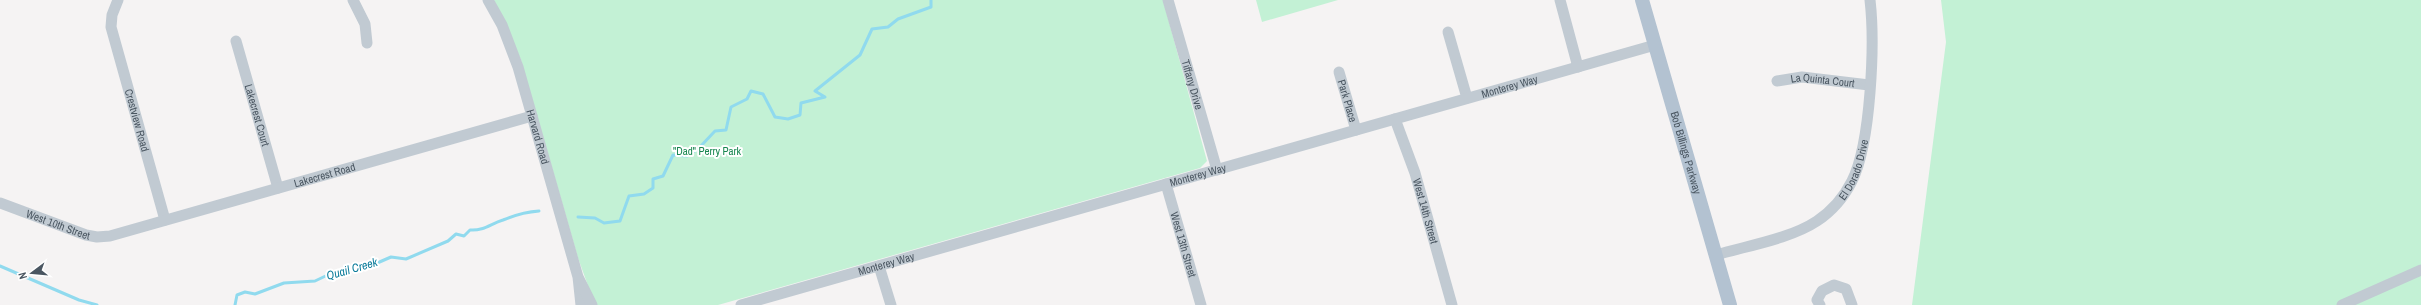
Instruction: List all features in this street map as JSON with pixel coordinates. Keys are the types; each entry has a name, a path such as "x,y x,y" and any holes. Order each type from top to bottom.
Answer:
{"main road":[{"name":"Bob Billings Parkway","path":"1642,0 1730,305"}],"street":[{"name":"Crestview Road","path":"118,0 111,20 111,30 165,220"},
{"path":"353,0 365,24 367,43"},
{"name":"Harvard Road","path":"488,0 511,48 532,116 578,277 581,305"},
{"name":"Tiffany Drive","path":"1168,0 1217,170"},
{"path":"1560,0 1578,67"},
{"name":"El Dorado Drive","path":"1716,255 1804,228 1829,212 1839,202 1853,180 1861,156 1872,56 1870,0"},
{"path":"1448,32 1467,98"},
{"name":"Lakecrest Court","path":"236,41 278,188"},
{"name":"Monterey Way","path":"741,305 1655,45"},
{"name":"Park Place","path":"1339,72 1356,130"},
{"name":"La Quinta Court","path":"1777,81 1802,77 1869,86"},
{"name":"Lakecrest Road","path":"117,234 532,116"},
{"name":"West 14th Street","path":"1395,119 1415,173 1452,305"},
{"name":"West 13th Street","path":"1166,184 1201,305"},
{"name":"West 10th Street","path":"0,203 86,235 97,237 117,234"},
{"path":"880,266 891,305"},
{"path":"2342,305 2421,270"},
{"name":"Harvard Road","path":"578,277 592,305"},
{"path":"1820,305 1817,300 1822,291 1834,285 1846,289 1852,305"}],"green space":[{"name":"\"Dad\" Perry Park","path":"494,0 1163,0 1207,161 1200,168 718,305 595,305 578,258 521,60"},
{"path":"1256,0 1338,0 1262,22"},
{"path":"1941,0 2421,0 2421,305 1912,305 1946,42"}],"waterway":[{"name":"Quail Creek","path":"578,217 595,218 604,223 620,221 629,196 644,194 653,188 653,179 663,176 673,155 687,156 699,148 715,131 726,130 731,107 747,99 751,91 763,94 775,117 788,119 800,115 801,103 825,97 815,91 860,55 872,29 888,27 898,19 931,7 931,0"},
{"name":"Quail Creek","path":"235,305 237,295 245,292 255,294 284,283 315,281 334,272 368,267 391,257 406,259 448,241 456,234 464,236 470,230 483,228 521,214 539,211"},
{"path":"0,266 79,300 97,305"}]}
